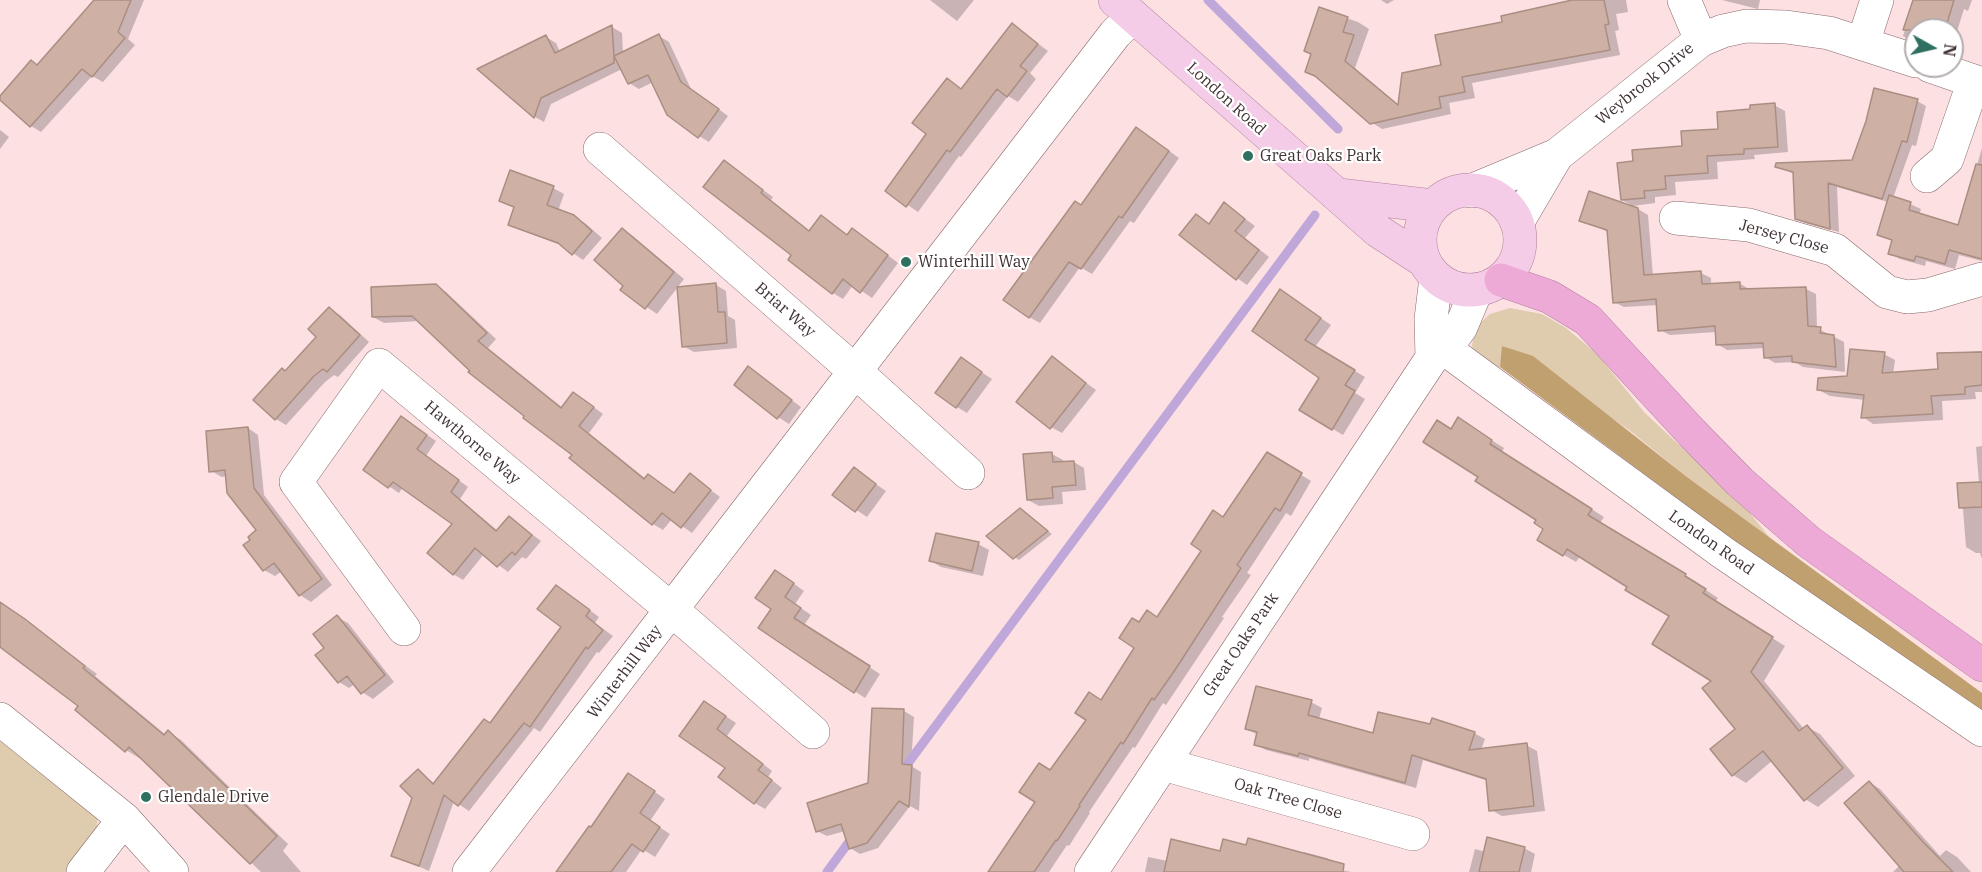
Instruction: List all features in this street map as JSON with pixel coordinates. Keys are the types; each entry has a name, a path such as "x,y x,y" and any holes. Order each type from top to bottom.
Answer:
{"highway":[{"path":"1488,286 1550,297 1588,320 1724,466 1809,542 1982,665"}],"main road":[{"name":"London Road","path":"1124,8 1378,231 1430,269"},
{"path":"1470,191 1490,193 1504,201 1517,223 1520,239 1518,254 1512,268 1488,286 1454,288 1430,269 1420,242 1423,225 1433,206 1456,193 1470,191"},
{"path":"1339,195 1433,206"}],"street":[{"path":"1684,0 1701,40"},
{"path":"1863,43 1877,0"},
{"name":"Winterhill Way","path":"469,872 1115,34 1124,8"},
{"name":"Weybrook Drive","path":"1470,191 1557,155 1701,40 1723,31 1746,26 1766,26 1829,33 1904,57"},
{"path":"1928,176 1947,159 1978,83"},
{"name":"Briar Way","path":"600,149 968,473"},
{"name":"Weybrook Drive","path":"1517,223 1557,155"},
{"name":"Jersey Close","path":"1676,218 1749,225 1835,250 1887,292 1907,297 1928,295 1982,279"},
{"path":"1430,269 1431,319 1438,354"},
{"name":"Great Oaks Park","path":"1091,872 1438,354 1461,327 1488,286"},
{"name":"London Road","path":"1438,354 1982,730"},
{"name":"Hawthorne Way","path":"404,629 296,482 379,365 672,610 813,732"},
{"path":"0,719 124,819 172,872"},
{"name":"Oak Tree Close","path":"1162,764 1413,834"},
{"path":"83,872 124,819"}],"shaded area":[{"path":"1510,308 1542,314 1566,328 1597,354 1644,412 1744,506 1770,538 1687,477 1628,429 1503,346 1500,367 1489,370 1478,364 1472,346 1475,328 1490,314"},
{"path":"1502,346 1533,356 1687,477 1982,693 1982,721 1500,367"},
{"path":"0,729 98,813 96,838 71,872 0,872"}],"building":[{"path":"94,0 131,0 118,32 125,38 92,77 82,69 30,127 0,100 0,96 31,60 37,65"},
{"path":"1572,0 1604,0 1609,24 1605,25 1610,50 1462,77 1465,92 1439,97 1441,108 1370,124 1315,76 1305,72 1311,54 1304,51 1319,7 1348,17 1343,32 1354,35 1345,61 1398,105 1402,73 1441,65 1435,35 1502,22 1501,16"},
{"path":"1913,0 1954,0 1949,18 1907,18"},
{"path":"1012,23 1038,44 1020,66 1027,71 1007,97 997,89 950,152 947,150 906,207 885,191 926,134 912,123 947,78 961,89"},
{"path":"612,25 614,63 541,98 534,118 477,69 546,35 555,53"},
{"path":"659,34 681,82 719,109 698,138 667,115 648,75 628,84 614,56"},
{"path":"1874,88 1918,99 1907,142 1902,141 1882,199 1828,183 1830,229 1795,219 1793,172 1775,167 1776,163 1852,160 1866,121"},
{"path":"1775,103 1778,147 1744,149 1744,154 1707,156 1708,173 1665,176 1666,189 1644,191 1645,198 1621,200 1617,163 1633,161 1632,150 1682,146 1681,131 1718,129 1717,112 1750,109 1750,105"},
{"path":"1136,127 1169,151 1122,218 1119,216 1081,269 1069,262 1029,318 1003,300 1075,201 1081,205"},
{"path":"724,160 763,190 761,193 809,231 821,215 847,235 852,228 888,255 860,293 843,279 832,294 788,260 791,255 703,187"},
{"path":"1976,164 1982,165 1982,259 1949,250 1945,264 1916,256 1914,261 1888,254 1892,240 1877,235 1889,195 1911,202 1909,210 1958,225"},
{"path":"510,170 554,186 547,205 574,215 592,231 572,255 558,243 508,225 514,207 499,201"},
{"path":"1589,191 1638,208 1644,275 1701,271 1702,284 1740,282 1740,289 1806,287 1808,326 1821,327 1820,333 1834,335 1836,367 1792,362 1792,356 1764,358 1763,343 1716,345 1715,326 1658,331 1656,299 1613,303 1607,230 1579,221"},
{"path":"1224,202 1245,219 1235,231 1259,250 1236,280 1179,235 1196,214 1209,224"},
{"path":"622,228 674,272 645,309 620,290 623,286 594,260"},
{"path":"716,283 718,312 725,312 727,343 682,347 677,287"},
{"path":"436,284 487,333 478,341 561,408 573,392 594,407 579,426 644,479 648,474 674,493 690,473 711,490 681,528 662,513 652,525 569,458 572,455 468,372 470,371 412,316 372,317 371,287"},
{"path":"1280,289 1321,318 1305,340 1355,370 1345,385 1355,391 1332,430 1299,410 1319,378 1252,331"},
{"path":"329,307 360,335 327,372 323,369 314,376 275,420 253,400 282,368 285,371 316,337 308,329"},
{"path":"1850,349 1885,352 1882,373 1938,369 1937,353 1982,352 1982,385 1965,387 1965,394 1931,396 1933,414 1861,418 1864,395 1817,390 1818,378 1847,376"},
{"path":"1052,356 1086,383 1050,429 1016,402"},
{"path":"961,357 982,372 956,408 935,393"},
{"path":"748,366 792,400 777,419 734,385"},
{"path":"401,416 427,435 417,449 459,480 451,492 496,531 509,516 532,535 515,555 512,552 497,567 475,548 453,575 427,553 452,524 393,482 388,488 363,470"},
{"path":"1458,417 1492,440 1490,444 1592,509 1588,515 1686,574 1685,576 1706,589 1703,593 1773,637 1751,672 1799,731 1807,725 1843,768 1804,801 1763,751 1732,776 1710,749 1735,729 1702,688 1711,681 1652,644 1669,616 1625,590 1627,587 1567,549 1563,556 1537,540 1543,529 1534,523 1536,520 1475,481 1478,477 1423,442 1437,420 1451,429"},
{"path":"248,427 254,488 322,579 299,596 274,563 263,571 243,545 250,540 248,537 256,530 227,493 225,470 209,472 206,431"},
{"path":"1052,452 1053,462 1074,461 1076,485 1052,487 1053,498 1027,500 1023,454"},
{"path":"1267,452 1302,473 1280,511 1275,508 1237,565 1241,568 1175,670 1154,700 1152,698 1123,744 1121,742 1057,841 1034,872 988,872 1035,802 1019,792 1039,763 1050,770 1086,720 1075,713 1089,692 1101,700 1134,648 1119,638 1132,618 1139,622 1147,610 1157,617 1201,551 1191,544 1213,510 1223,517"},
{"path":"854,467 876,484 855,512 832,495"},
{"path":"1982,482 1982,507 1959,508 1957,483"},
{"path":"1020,508 1048,531 1013,559 986,536"},
{"path":"936,533 979,542 972,571 929,561"},
{"path":"775,570 794,583 785,597 801,608 794,618 870,666 854,693 758,628 771,609 755,598"},
{"path":"556,585 590,610 586,616 603,630 588,649 586,647 530,727 524,723 458,806 444,795 419,866 391,856 412,798 400,786 418,769 433,784 484,719 490,723 561,627 537,609"},
{"path":"0,602 85,666 83,668 164,735 168,730 277,836 250,864 129,747 125,752 75,710 78,706 0,647"},
{"path":"337,615 385,675 361,694 347,676 338,683 315,655 324,648 313,634"},
{"path":"1256,686 1312,700 1308,715 1373,733 1378,712 1430,724 1432,718 1475,732 1469,750 1527,743 1534,806 1489,811 1486,779 1412,755 1405,783 1299,753 1298,756 1254,745 1257,732 1245,729"},
{"path":"704,701 726,716 717,729 763,764 758,770 772,780 754,804 718,777 725,768 679,736"},
{"path":"872,708 904,709 902,764 912,765 909,807 899,801 867,843 849,849 841,824 816,832 807,803 868,783"},
{"path":"628,773 655,791 640,813 660,827 643,852 632,844 611,872 556,872 589,826 591,827"},
{"path":"1869,781 1953,872 1904,872 1844,803"},
{"path":"1487,837 1525,847 1519,872 1479,872"},
{"path":"1248,838 1344,864 1343,872 1164,872 1171,839 1220,851 1223,839 1246,845"}],"waterway":[{"path":"1208,0 1338,129"},
{"path":"900,774 1315,215"},
{"path":"827,872 854,835"}],"place":[{"name":"Great Oaks Park","path":"1248,156"},
{"name":"Winterhill Way","path":"906,262"},
{"name":"Glendale Drive","path":"146,797"}]}
